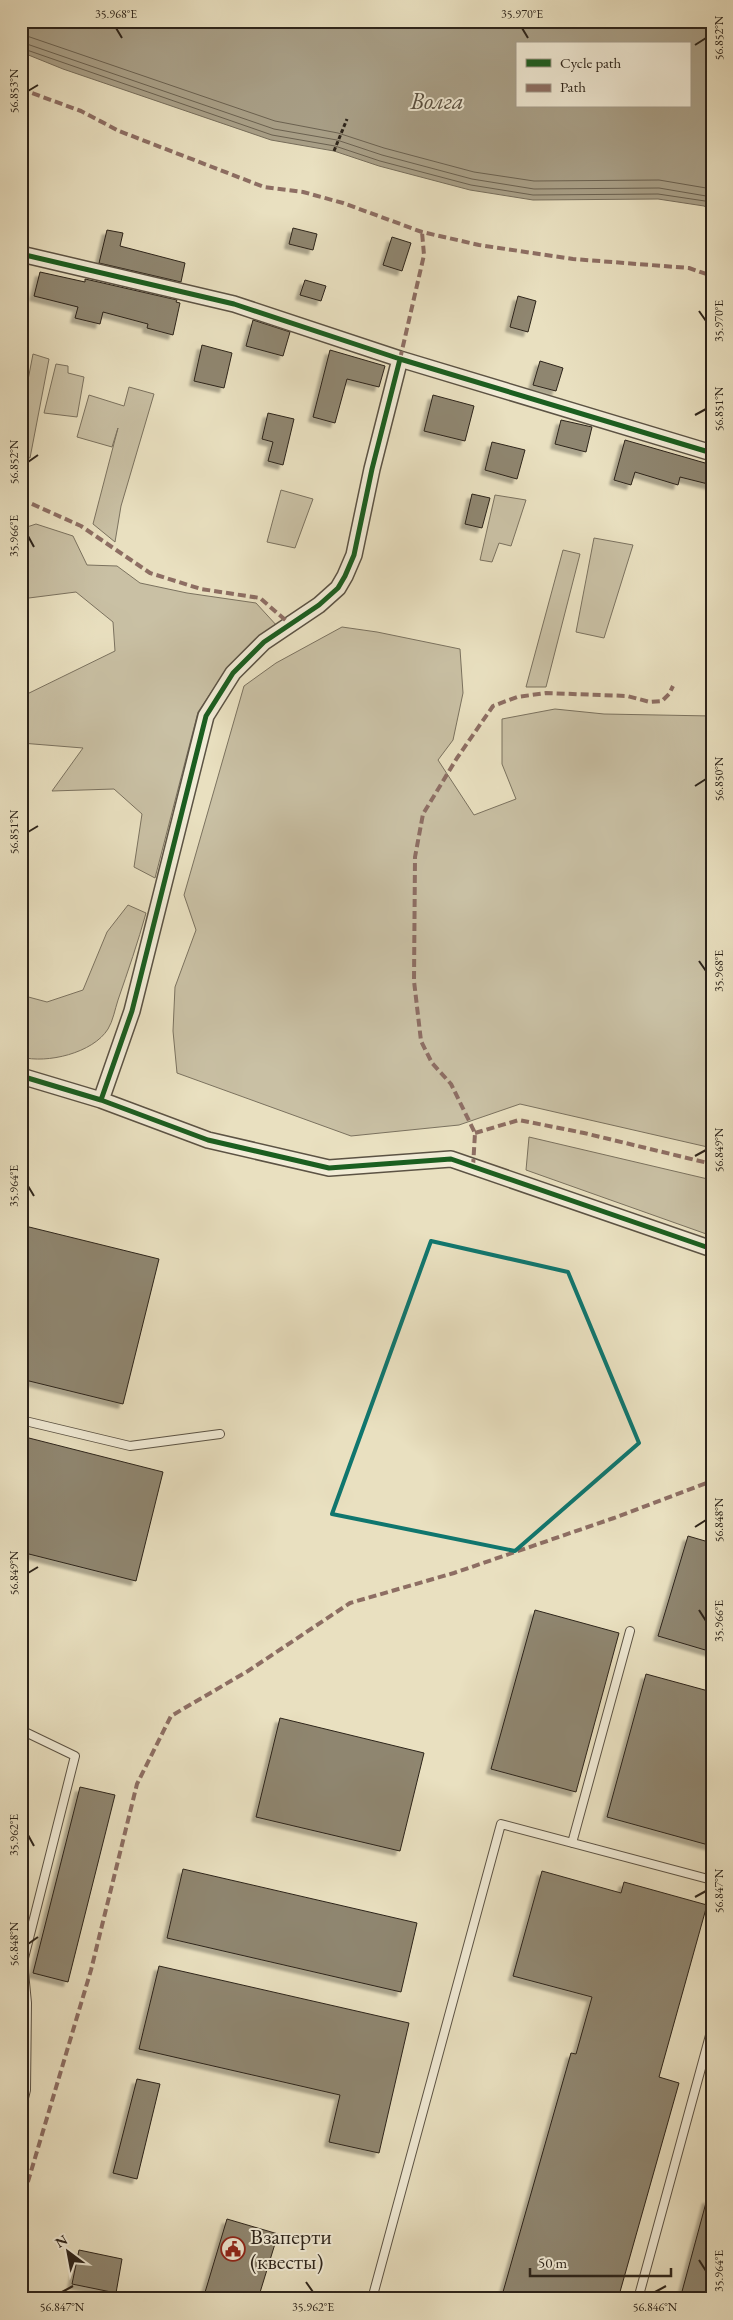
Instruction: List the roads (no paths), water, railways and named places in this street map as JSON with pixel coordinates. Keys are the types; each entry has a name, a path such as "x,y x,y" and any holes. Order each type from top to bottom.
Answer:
{"street":[{"path":"21,254 234,304 400,360 712,453"},
{"path":"101,1100 132,1011 206,716 233,673 264,642 319,605 338,588 345,576 354,555 372,469 400,360"},
{"path":"21,1076 101,1100 208,1140 329,1168 451,1159 712,1249"}],"lane":[{"path":"21,1420 130,1446 220,1434"},
{"path":"572,1843 630,1631"},
{"path":"21,1730 75,1756 23,1962 26,2090 21,2110"},
{"path":"372,2299 501,1824 712,1880"},
{"path":"638,2299 712,2028"}],"water":[{"name":"Волга","path":"21,21 712,21 712,210 704,206 658,199 533,200 470,190 379,166 334,151 271,140 63,69 21,52"}],"place":[{"name":"Взаперти (квесты)","path":"233,2249"}]}
